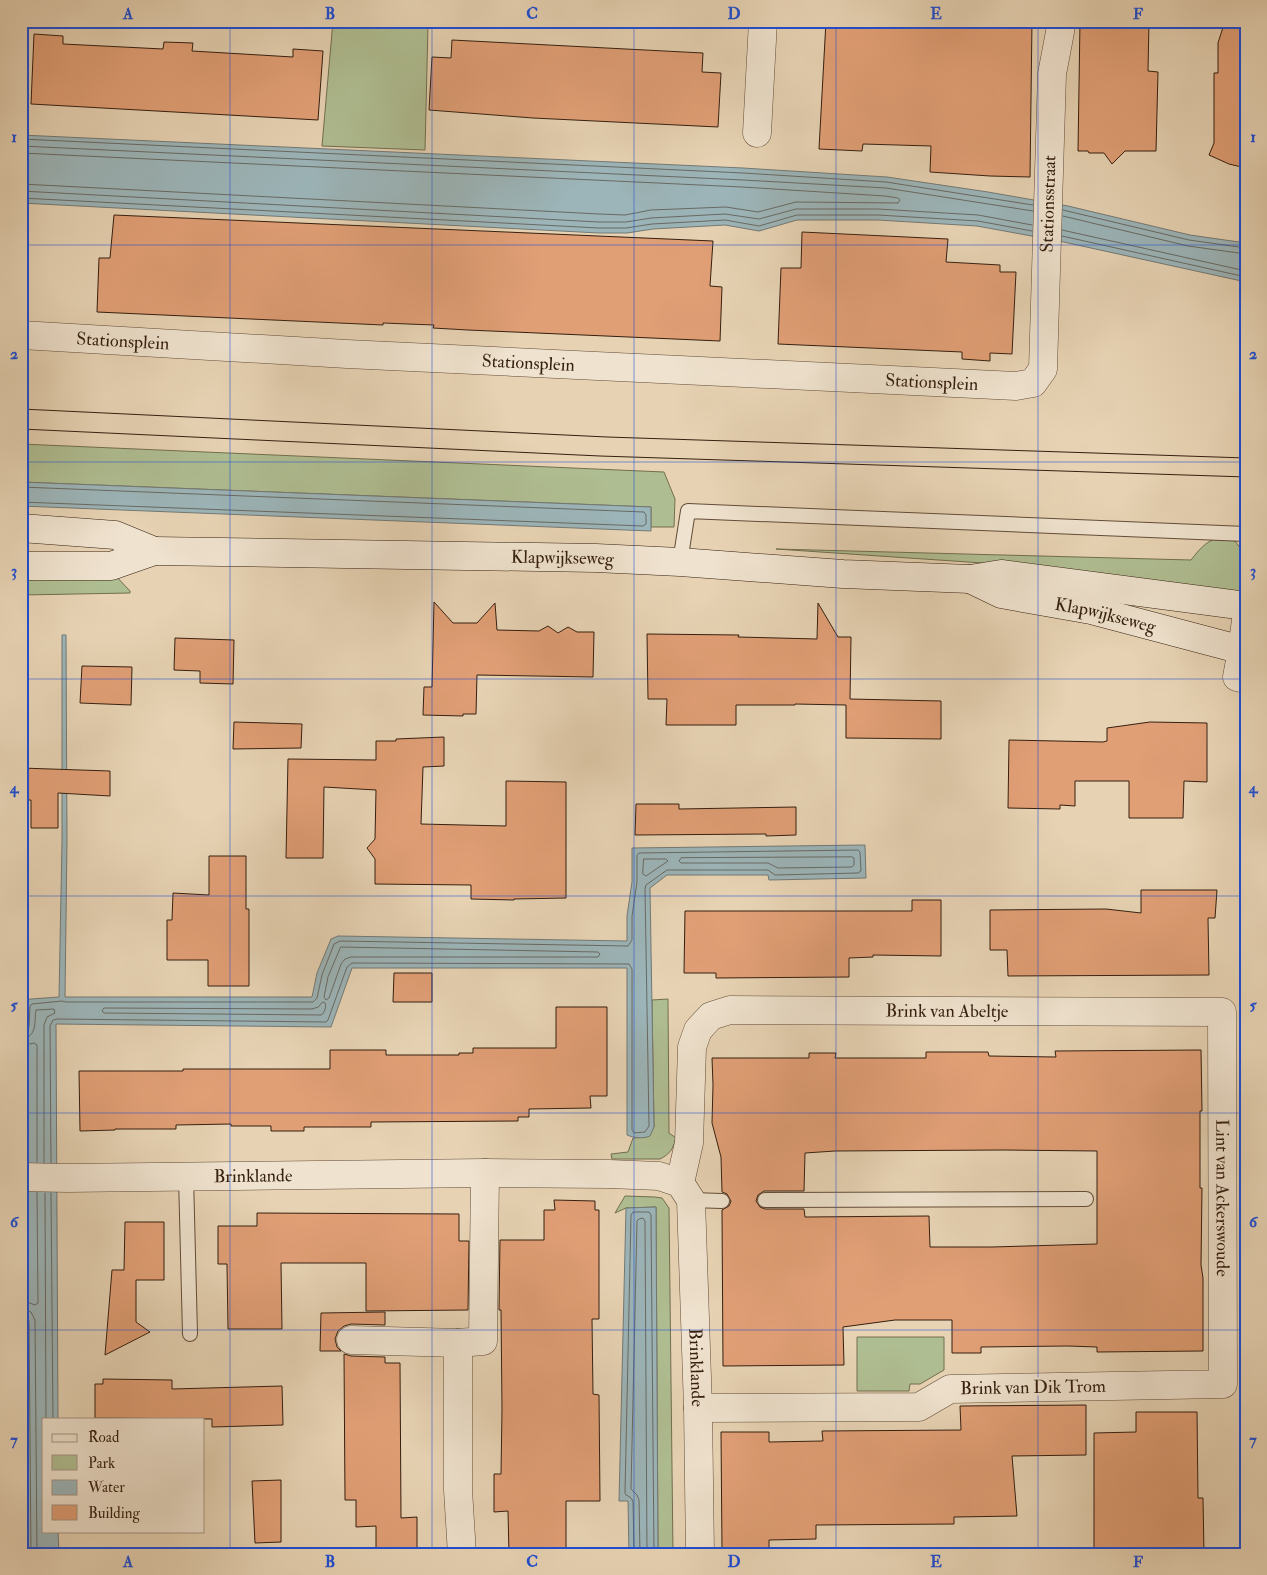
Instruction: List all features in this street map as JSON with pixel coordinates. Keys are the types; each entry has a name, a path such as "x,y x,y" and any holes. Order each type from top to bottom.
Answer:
{"street":[{"path":"757,133 763,21"},
{"name":"Stationsstraat","path":"1033,383 1043,369 1052,74 1061,21"},
{"name":"Stationsplein","path":"21,336 348,354 1016,386 1033,383"},
{"name":"Klapwijkseweg","path":"21,528 115,535 154,551"},
{"name":"Klapwijkseweg","path":"21,566 111,566 154,551 596,558 843,574 970,579 1001,574 1246,606"},
{"name":"Klapwijkseweg","path":"970,579 1001,594 1091,610 1244,650"},
{"path":"1241,678 1246,620"},
{"name":"Brink van Abeltje","path":"692,1047 698,1030 712,1016 730,1010 1222,1012"},
{"name":"Lint van Ackerswoude","path":"1222,1012 1223,1384"},
{"name":"Brinklande","path":"692,1047 686,1192 698,1408 700,1554"},
{"path":"352,1340 458,1343 483,1340 485,1173"},
{"name":"Brinklande","path":"21,1176 67,1178 485,1173 609,1174 659,1176 686,1192"},
{"path":"458,1343 458,1490 462,1554"},
{"name":"Brink van Dik Trom","path":"698,1408 919,1407 950,1389 1223,1384"}],"lane":[{"path":"680,562 688,511 1246,534"},
{"path":"186,1176 190,1334"},
{"path":"686,1192 722,1201"},
{"path":"765,1200 1086,1199"}],"green space":[{"path":"333,21 374,21 428,25 425,150 322,146"},
{"path":"21,444 664,472 675,499 674,527 651,527 651,507 21,482"},
{"path":"1217,538 1235,541 1241,549 1240,592 1027,566 776,549 1191,560 1205,544"},
{"path":"114,574 130,593 21,595 21,576"},
{"path":"668,999 669,1133 676,1138 675,1142 669,1153 660,1159 612,1159 611,1154 628,1152 633,1138 647,1137 654,1127 652,1000"},
{"path":"625,1196 662,1198 669,1208 673,1554 658,1554 656,1207 626,1208 615,1213"},
{"path":"857,1337 944,1337 944,1370 920,1384 910,1384 909,1391 857,1391"}],"water":[{"path":"21,135 743,168 887,177 1068,206 1190,235 1246,243 1246,282 1059,241 977,226 878,220 797,220 759,231 725,225 653,229 627,233 599,233 21,203"},
{"path":"21,482 651,507 651,531 21,506"},
{"path":"62,635 66,635 67,841 65,997 312,997 317,973 331,939 338,936 627,941 627,916 632,882 632,848 865,845 866,878 769,880 768,875 667,875 650,888 654,1127 650,1136 644,1138 627,1135 627,968 352,968 331,1027 56,1024 58,1418 42,1418 42,1532 58,1532 59,1554 26,1554 21,1117 25,1004 27,1000 31,999 59,997 62,842"},
{"path":"656,1207 658,1554 629,1554 628,1501 619,1501 626,1208"},
{"path":"1246,1277 1246,1554 1245,1554"}],"building":[{"path":"826,21 1032,21 1030,177 930,172 931,146 863,144 862,151 819,149"},
{"path":"1080,21 1149,21 1148,71 1158,72 1156,151 1125,151 1112,164 1104,153 1078,151"},
{"path":"1225,21 1246,21 1246,168 1229,164 1209,155 1214,143 1214,73 1218,73 1218,43"},
{"path":"34,34 63,36 63,44 163,49 164,42 193,43 192,51 293,57 293,49 323,51 318,120 31,104"},
{"path":"452,40 703,53 702,72 721,73 718,127 533,118 429,110 432,57 451,58"},
{"path":"114,215 713,241 710,286 722,287 720,341 433,328 434,325 383,323 383,325 97,312 99,258 110,258"},
{"path":"802,232 948,239 946,262 1000,265 1000,272 1016,272 1012,354 990,353 990,361 962,359 962,352 778,344 781,268 801,268"},
{"path":"434,602 453,623 477,623 495,603 497,630 539,631 548,626 558,633 568,627 577,632 594,632 593,677 477,675 476,714 463,714 463,716 423,715 424,687 432,687"},
{"path":"818,603 838,637 851,637 850,699 941,701 941,739 846,738 846,705 736,705 736,725 666,725 667,699 648,699 647,634 739,635 738,637 817,639"},
{"path":"175,638 234,640 233,684 200,683 200,671 174,670"},
{"path":"82,666 132,667 131,705 80,703"},
{"path":"234,722 302,724 301,748 233,749"},
{"path":"1150,722 1207,723 1207,782 1184,781 1183,818 1129,818 1129,781 1075,781 1075,806 1060,805 1060,809 1008,808 1009,740 1103,742 1107,741 1107,728"},
{"path":"444,737 444,766 423,767 421,824 506,826 506,781 566,782 566,898 471,899 471,885 375,884 375,859 367,848 375,839 376,790 324,787 323,858 286,858 288,759 376,760 376,741"},
{"path":"21,768 110,771 110,796 58,793 58,828 31,828 31,800 21,800"},
{"path":"636,804 679,804 679,809 796,807 796,835 635,835"},
{"path":"209,856 246,856 246,909 249,909 249,986 208,986 208,960 167,960 167,920 172,920 173,893 209,895"},
{"path":"1141,890 1217,890 1215,918 1208,918 1209,975 1008,976 1007,950 990,950 990,910 1106,909 1141,913"},
{"path":"912,900 941,900 941,956 873,955 873,957 849,958 849,977 716,978 716,973 684,973 685,911 912,911"},
{"path":"394,973 432,973 432,1002 393,1002"},
{"path":"556,1007 607,1007 607,1096 590,1096 591,1108 529,1109 529,1117 518,1117 518,1121 371,1122 371,1127 304,1127 304,1131 271,1131 271,1126 231,1126 231,1124 176,1125 176,1129 80,1131 79,1071 330,1069 330,1050 386,1050 386,1055 459,1055 459,1053 473,1053 473,1048 556,1048"},
{"path":"1201,1050 1200,1188 1202,1188 1203,1351 1097,1352 1097,1347 1068,1346 981,1347 981,1353 952,1353 952,1320 895,1320 843,1327 844,1365 723,1366 722,1210 729,1206 731,1201 727,1194 722,1192 721,1157 712,1123 712,1058 809,1058 809,1053 836,1053 835,1058 926,1058 926,1052 988,1052 989,1056 1056,1057 1055,1051","holes":["835,1151 1097,1151 1097,1244 930,1247 929,1216 805,1217 804,1209 765,1209 760,1207 756,1201 758,1195 764,1191 804,1191 805,1153"]},
{"path":"554,1200 595,1201 595,1210 599,1210 599,1319 592,1319 593,1394 599,1395 600,1501 566,1501 566,1554 509,1554 508,1511 494,1512 494,1474 501,1474 500,1240 544,1240 544,1210 555,1210"},
{"path":"257,1213 459,1214 459,1241 469,1241 468,1310 366,1311 366,1263 281,1263 282,1329 228,1329 227,1264 218,1264 218,1226 257,1226"},
{"path":"125,1222 164,1222 164,1280 136,1280 136,1322 150,1332 105,1355 112,1270 124,1270"},
{"path":"385,1312 385,1325 351,1324 344,1326 338,1331 335,1339 337,1347 341,1351 320,1351 321,1313"},
{"path":"344,1354 385,1357 385,1363 400,1363 401,1518 417,1517 417,1554 376,1554 376,1526 356,1527 356,1500 345,1500"},
{"path":"103,1379 172,1380 172,1389 282,1386 283,1425 212,1427 212,1419 205,1418 95,1418 95,1384 103,1384"},
{"path":"1086,1405 1086,1455 1012,1456 1017,1516 954,1517 954,1524 816,1525 816,1539 769,1540 769,1549 722,1549 721,1432 769,1432 769,1442 823,1441 822,1431 961,1430 960,1406"},
{"path":"1136,1412 1197,1412 1198,1498 1203,1498 1204,1554 1094,1554 1094,1433 1136,1432"},
{"path":"281,1480 281,1542 255,1543 252,1481"}],"tram line":[{"path":"21,409 607,437 1246,458"},
{"path":"21,429 600,456 1246,477"}]}
